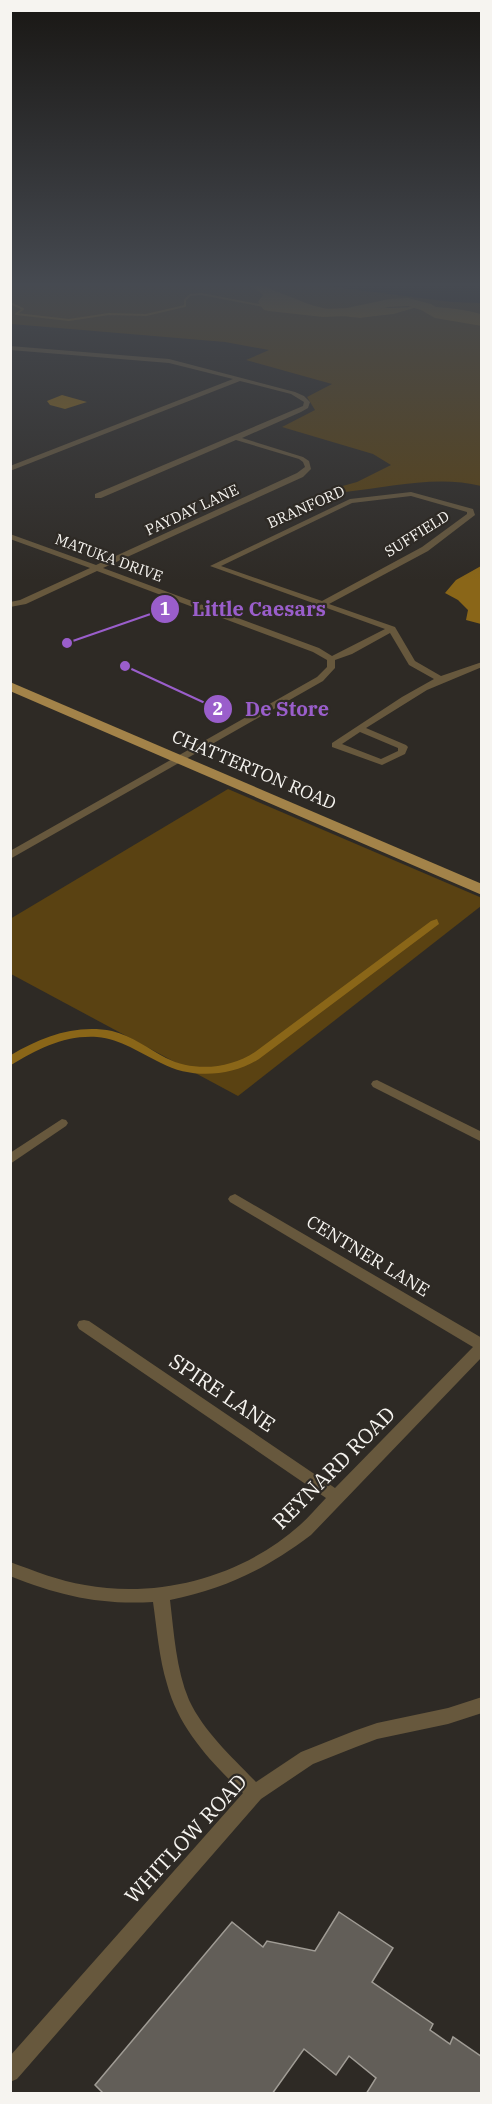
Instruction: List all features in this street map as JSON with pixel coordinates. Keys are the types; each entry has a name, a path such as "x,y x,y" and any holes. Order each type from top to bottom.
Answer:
{"main road":[{"name":"CHATTERTON ROAD","path":"10,686 482,890"}],"street":[{"path":"10,469 227,384"},
{"path":"98,496 306,407 307,402 302,397 260,384"},
{"name":"PAYDAY LANE","path":"10,605 23,602 300,475 309,468 306,461 301,458 236,438"},
{"name":"BRANFORD","path":"323,604 214,566 346,502 416,494"},
{"name":"SUFFIELD","path":"323,604 425,549 471,515 465,508 416,494"},
{"name":"MATUKA DRIVE","path":"10,536 315,650 331,659"},
{"path":"323,604 392,629 404,653 412,663 440,679"},
{"path":"10,856 320,679 331,668 331,659 392,629"},
{"path":"360,729 403,747 402,752 387,761 378,761 335,745 360,729 440,679 482,664"},
{"path":"377,1084 482,1138"},
{"path":"10,1160 62,1123"},
{"name":"CENTNER LANE","path":"235,1199 482,1346"},
{"name":"SPIRE LANE","path":"84,1325 336,1497"},
{"name":"REYNARD ROAD","path":"10,1569 66,1590 121,1598 161,1596 209,1584 252,1568 284,1548 305,1530 482,1346"},
{"path":"161,1596 170,1660 177,1689 199,1731 255,1793"},
{"name":"WHITLOW ROAD","path":"10,2072 255,1793 307,1758 354,1739 377,1731 448,1716 482,1705"}],"shaded area":[{"path":"332,384 481,384 481,486 431,482 345,492 339,487 357,482 391,465 373,454 282,427 315,410 307,397"},
{"path":"62,395 87,402 65,409 50,405 47,401"},
{"path":"481,566 481,624 466,620 468,610 458,600 445,593 456,580"},
{"path":"228,789 482,898 481,906 238,1096 11,974 10,919"},
{"path":"437,919 439,924 248,1065 210,1074 185,1072 161,1063 122,1043 106,1038 85,1037 62,1041 11,1065 11,1055 35,1043 59,1034 85,1029 119,1033 166,1058 188,1065 211,1067 234,1062 255,1052 431,921"}],"building":[{"path":"339,1912 393,1948 372,1982 433,2024 430,2030 450,2044 453,2037 482,2057 482,2094 366,2094 376,2078 349,2056 336,2075 304,2049 272,2094 104,2094 95,2085 232,1922 263,1947 267,1941 315,1951"}],"place":[{"name":"Little Caesars","path":"67,643"},
{"name":"De Store","path":"125,666"}]}
